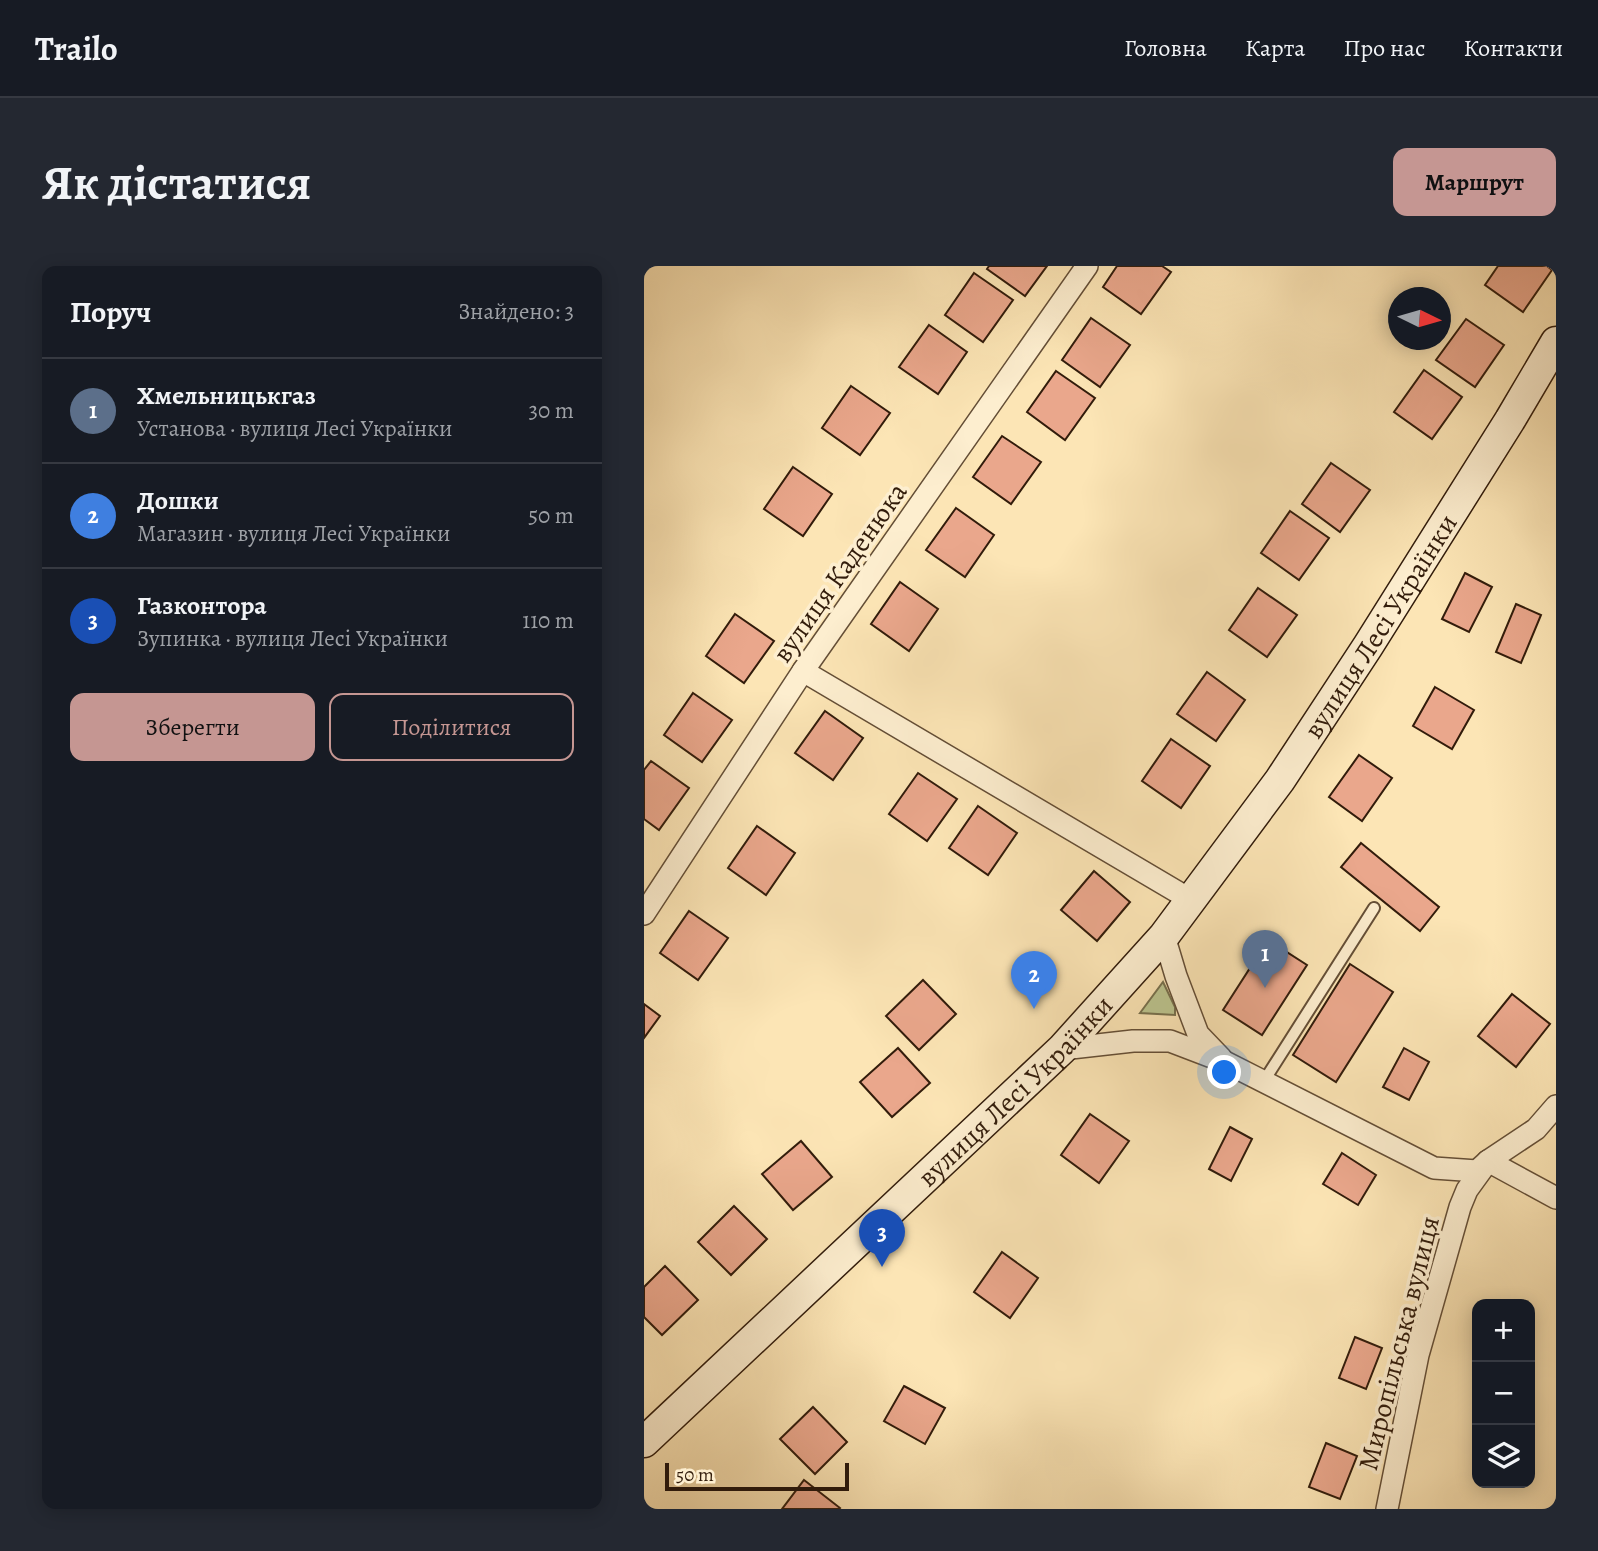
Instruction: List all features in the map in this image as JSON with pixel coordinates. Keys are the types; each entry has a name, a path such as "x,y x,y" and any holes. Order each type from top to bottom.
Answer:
{"main road":[{"name":"вулиця Лесі Українки","path":"644,1442 1062,1049 1164,936 1280,780 1368,646 1556,342"}],"street":[{"name":"вулиця Каденюка","path":"644,914 803,671 1087,266"},
{"path":"803,671 1191,900"},
{"path":"1164,936 1198,1034 1225,1062"},
{"path":"1062,1049 1133,1041 1170,1041 1225,1062 1434,1168 1477,1171 1488,1161 1556,1198"},
{"name":"Миропільська вулиця","path":"1387,1509 1418,1355 1467,1190 1488,1161 1536,1129 1556,1106"}],"lane":[{"path":"1264,1081 1374,908"}],"green space":[{"path":"1163,982 1175,1007 1175,1015 1140,1013"}],"building":[{"path":"989,266 1047,266 1025,296 987,269"},
{"path":"1117,266 1162,266 1171,272 1141,314 1103,287"},
{"path":"1498,266 1547,266 1552,270 1523,312 1485,285"},
{"path":"974,273 1013,300 983,342 945,315"},
{"path":"1091,318 1130,345 1100,387 1062,360"},
{"path":"1466,319 1504,345 1475,387 1436,360 1443,350 1451,350 1451,340"},
{"path":"929,325 967,352 938,394 899,367"},
{"path":"1424,370 1462,397 1432,439 1394,412"},
{"path":"1056,371 1095,398 1065,440 1027,412"},
{"path":"851,386 890,413 860,455 822,428"},
{"path":"1002,436 1041,462 1011,504 973,477"},
{"path":"1331,463 1370,490 1340,532 1302,504"},
{"path":"793,467 832,494 803,536 764,509"},
{"path":"956,508 994,535 965,577 926,550"},
{"path":"1290,511 1329,538 1299,580 1261,553"},
{"path":"1465,573 1492,587 1469,632 1442,619"},
{"path":"900,582 938,609 909,651 871,624"},
{"path":"1258,588 1297,615 1267,657 1229,630"},
{"path":"1516,604 1541,615 1521,663 1496,652"},
{"path":"735,614 774,641 744,683 706,656"},
{"path":"1207,672 1245,700 1216,741 1177,714"},
{"path":"1435,687 1474,710 1452,749 1413,726"},
{"path":"693,693 732,720 702,762 664,735"},
{"path":"825,711 863,738 833,780 795,753"},
{"path":"1171,739 1210,766 1181,808 1142,781"},
{"path":"1359,755 1392,778 1362,821 1329,797"},
{"path":"651,761 689,788 659,830 644,819 644,770"},
{"path":"918,773 957,799 927,841 889,814"},
{"path":"978,806 1017,833 988,875 949,848"},
{"path":"757,826 795,853 766,895 728,868"},
{"path":"1361,843 1439,907 1420,931 1341,867"},
{"path":"1094,871 1130,902 1097,941 1061,910"},
{"path":"689,911 728,938 698,980 660,953"},
{"path":"1268,940 1307,965 1262,1035 1223,1010"},
{"path":"1350,964 1393,992 1336,1082 1293,1055"},
{"path":"923,980 956,1014 919,1050 886,1016"},
{"path":"1512,994 1550,1024 1516,1067 1478,1036"},
{"path":"644,1004 660,1016 644,1038"},
{"path":"898,1048 930,1083 892,1117 860,1082"},
{"path":"1404,1048 1429,1062 1409,1100 1383,1087"},
{"path":"1090,1114 1129,1141 1099,1183 1061,1155"},
{"path":"1230,1127 1252,1139 1231,1181 1209,1169"},
{"path":"801,1141 832,1177 793,1210 762,1174"},
{"path":"1342,1153 1376,1175 1358,1205 1323,1184"},
{"path":"734,1206 767,1239 731,1275 698,1242"},
{"path":"1002,1252 1038,1278 1010,1318 974,1292"},
{"path":"665,1266 698,1300 662,1335 644,1317 644,1287"},
{"path":"1355,1337 1382,1348 1366,1389 1339,1378"},
{"path":"904,1386 945,1408 925,1444 884,1421"},
{"path":"813,1407 847,1442 815,1474 780,1439"},
{"path":"1326,1443 1357,1456 1340,1499 1309,1487"},
{"path":"804,1480 840,1508 782,1509"}],"place":[{"name":"Хмельницькгаз","path":"1265,988"},
{"name":"Дошки","path":"1034,1009"},
{"name":"Газконтора","path":"882,1267"}]}
